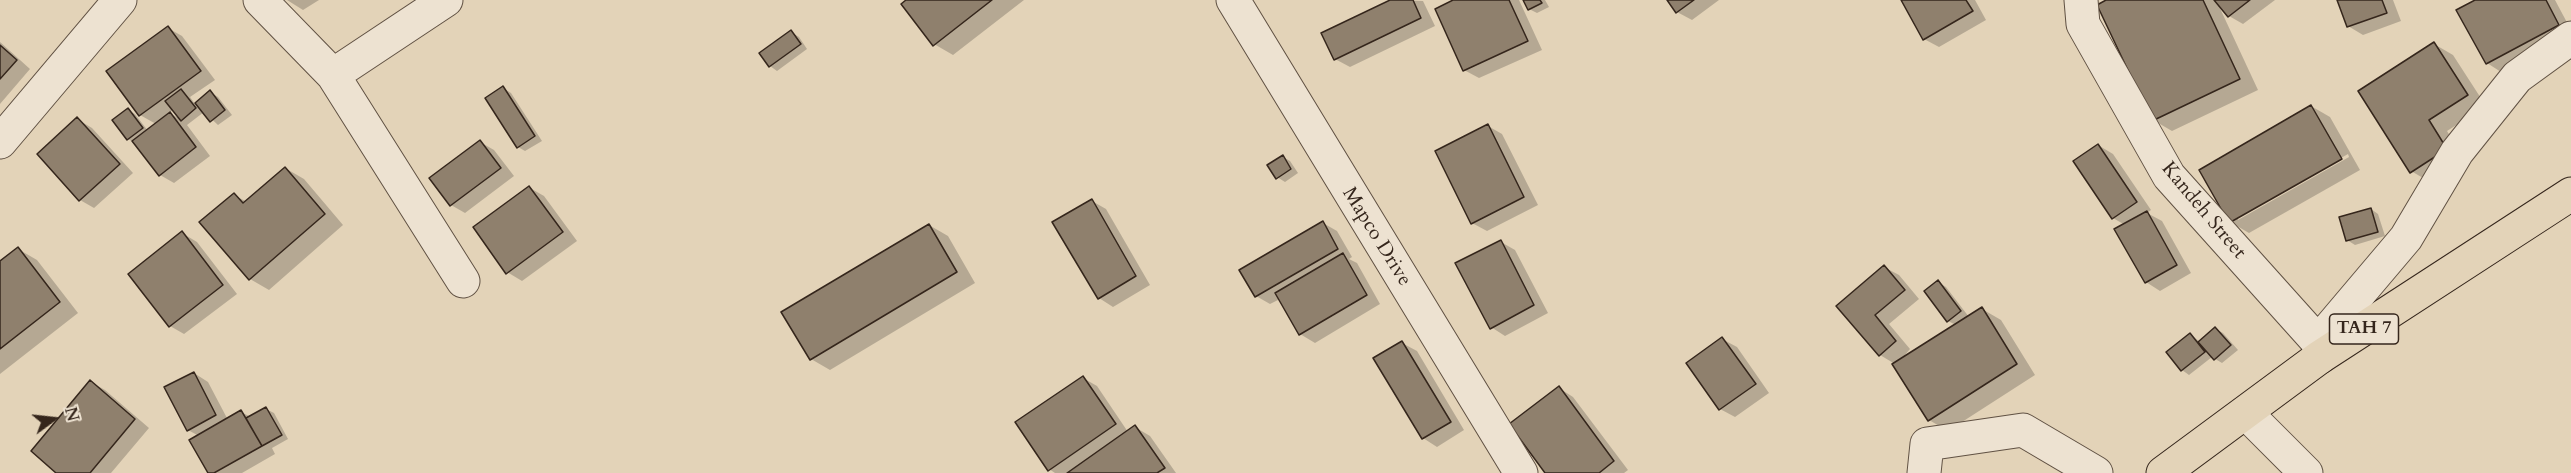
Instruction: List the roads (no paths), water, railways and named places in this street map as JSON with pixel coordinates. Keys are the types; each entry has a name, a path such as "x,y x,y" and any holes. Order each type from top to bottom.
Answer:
{"highway":[{"name":"TAH 7","path":"2163,473 2247,414 2319,350 2571,194"}],"street":[{"path":"0,142 120,0"},
{"path":"260,0 333,75 463,281"},
{"path":"333,75 446,0"},
{"name":"Mapco Drive","path":"1233,0 1521,473"},
{"name":"Kandeh Street","path":"2081,0 2083,24 2169,176 2319,350"},
{"path":"2319,350 2406,238 2457,152 2517,77 2571,38"},
{"path":"2247,414 2306,473"},
{"path":"1924,473 1927,444 2023,430 2096,473"}]}
